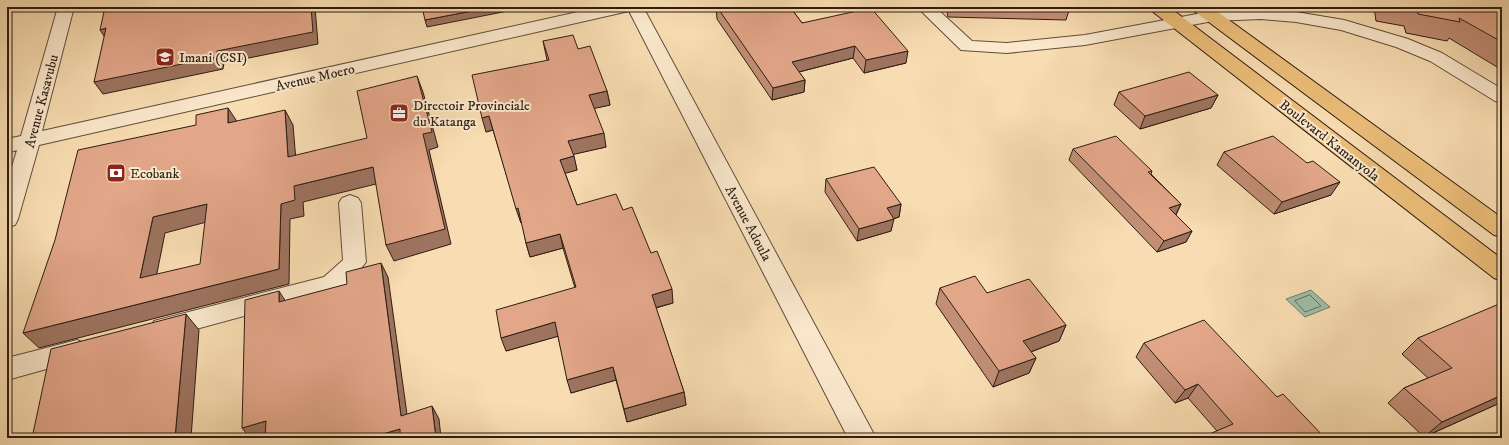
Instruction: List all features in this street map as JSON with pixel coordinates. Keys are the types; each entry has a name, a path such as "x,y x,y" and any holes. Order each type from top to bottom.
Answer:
{"main road":[{"name":"Boulevard Kamanyola","path":"1158,7 1502,272"},
{"name":"Boulevard Kamanyola","path":"1206,11 1502,229"}],"street":[{"name":"Avenue Kasavubu","path":"7,219 30,141 66,7"},
{"name":"Avenue Moero","path":"7,146 623,7"},
{"name":"Avenue Adoula","path":"635,7 862,438"},
{"path":"925,7 967,46 1007,48 1085,40 1179,23 1206,11 1296,17 1344,25 1402,43 1436,57 1502,97"},
{"path":"1344,7 1344,25"},
{"path":"146,333 331,284 344,274 354,262 350,202"},
{"path":"7,369 100,345"}],"water":[{"path":"1311,290 1330,307 1305,317 1286,299"}],"building":[{"path":"105,7 311,7 313,32 217,51 216,57 94,82 106,28 100,30"},
{"path":"422,7 493,7 425,20"},
{"path":"717,7 790,7 802,23 871,8 908,51 866,60 855,46 792,62 805,80 773,88"},
{"path":"1412,7 1456,7 1457,11 1471,7 1500,7 1502,8 1502,42 1459,18 1460,22 1418,14 1417,8"},
{"path":"573,35 578,49 590,46 607,91 589,95 604,133 568,141 574,156 560,160 577,205 616,194 623,210 632,207 651,253 657,251 672,289 652,295 684,392 624,409 613,367 567,380 555,322 501,338 496,310 576,287 560,234 526,243 518,208 516,209 489,116 482,118 472,75 549,60 543,41"},
{"path":"1189,72 1218,95 1145,116 1119,92"},
{"path":"417,76 432,132 423,134 445,229 386,245 373,167 294,186 295,200 281,204 279,269 23,333 55,240 78,150 196,125 196,115 228,108 228,123 285,110 288,157 367,138 357,91","holes":["207,204 200,264 140,278 153,217"]},
{"path":"1116,136 1152,171 1148,172 1181,204 1169,208 1192,231 1164,241 1073,149"},
{"path":"1273,136 1307,163 1313,161 1340,182 1282,202 1224,152"},
{"path":"874,167 901,204 887,208 894,219 859,229 826,179"},
{"path":"381,263 401,416 432,406 436,438 400,438 400,429 369,438 265,438 266,421 242,428 245,300 279,291 279,302 347,284 346,272"},
{"path":"975,276 987,293 1029,279 1066,325 1023,341 1036,358 999,371 940,288"},
{"path":"1499,304 1502,307 1502,395 1442,422 1404,388 1452,368 1418,338"},
{"path":"186,314 175,438 32,438 51,349"},
{"path":"1204,320 1277,397 1283,394 1325,438 1200,438 1233,424 1198,384 1185,390 1144,343"}],"place":[{"name":"Imani (CSI)","path":"165,57"},
{"name":"Directoir Provinciale du Katanga","path":"399,113"},
{"name":"Ecobank","path":"116,173"}]}
